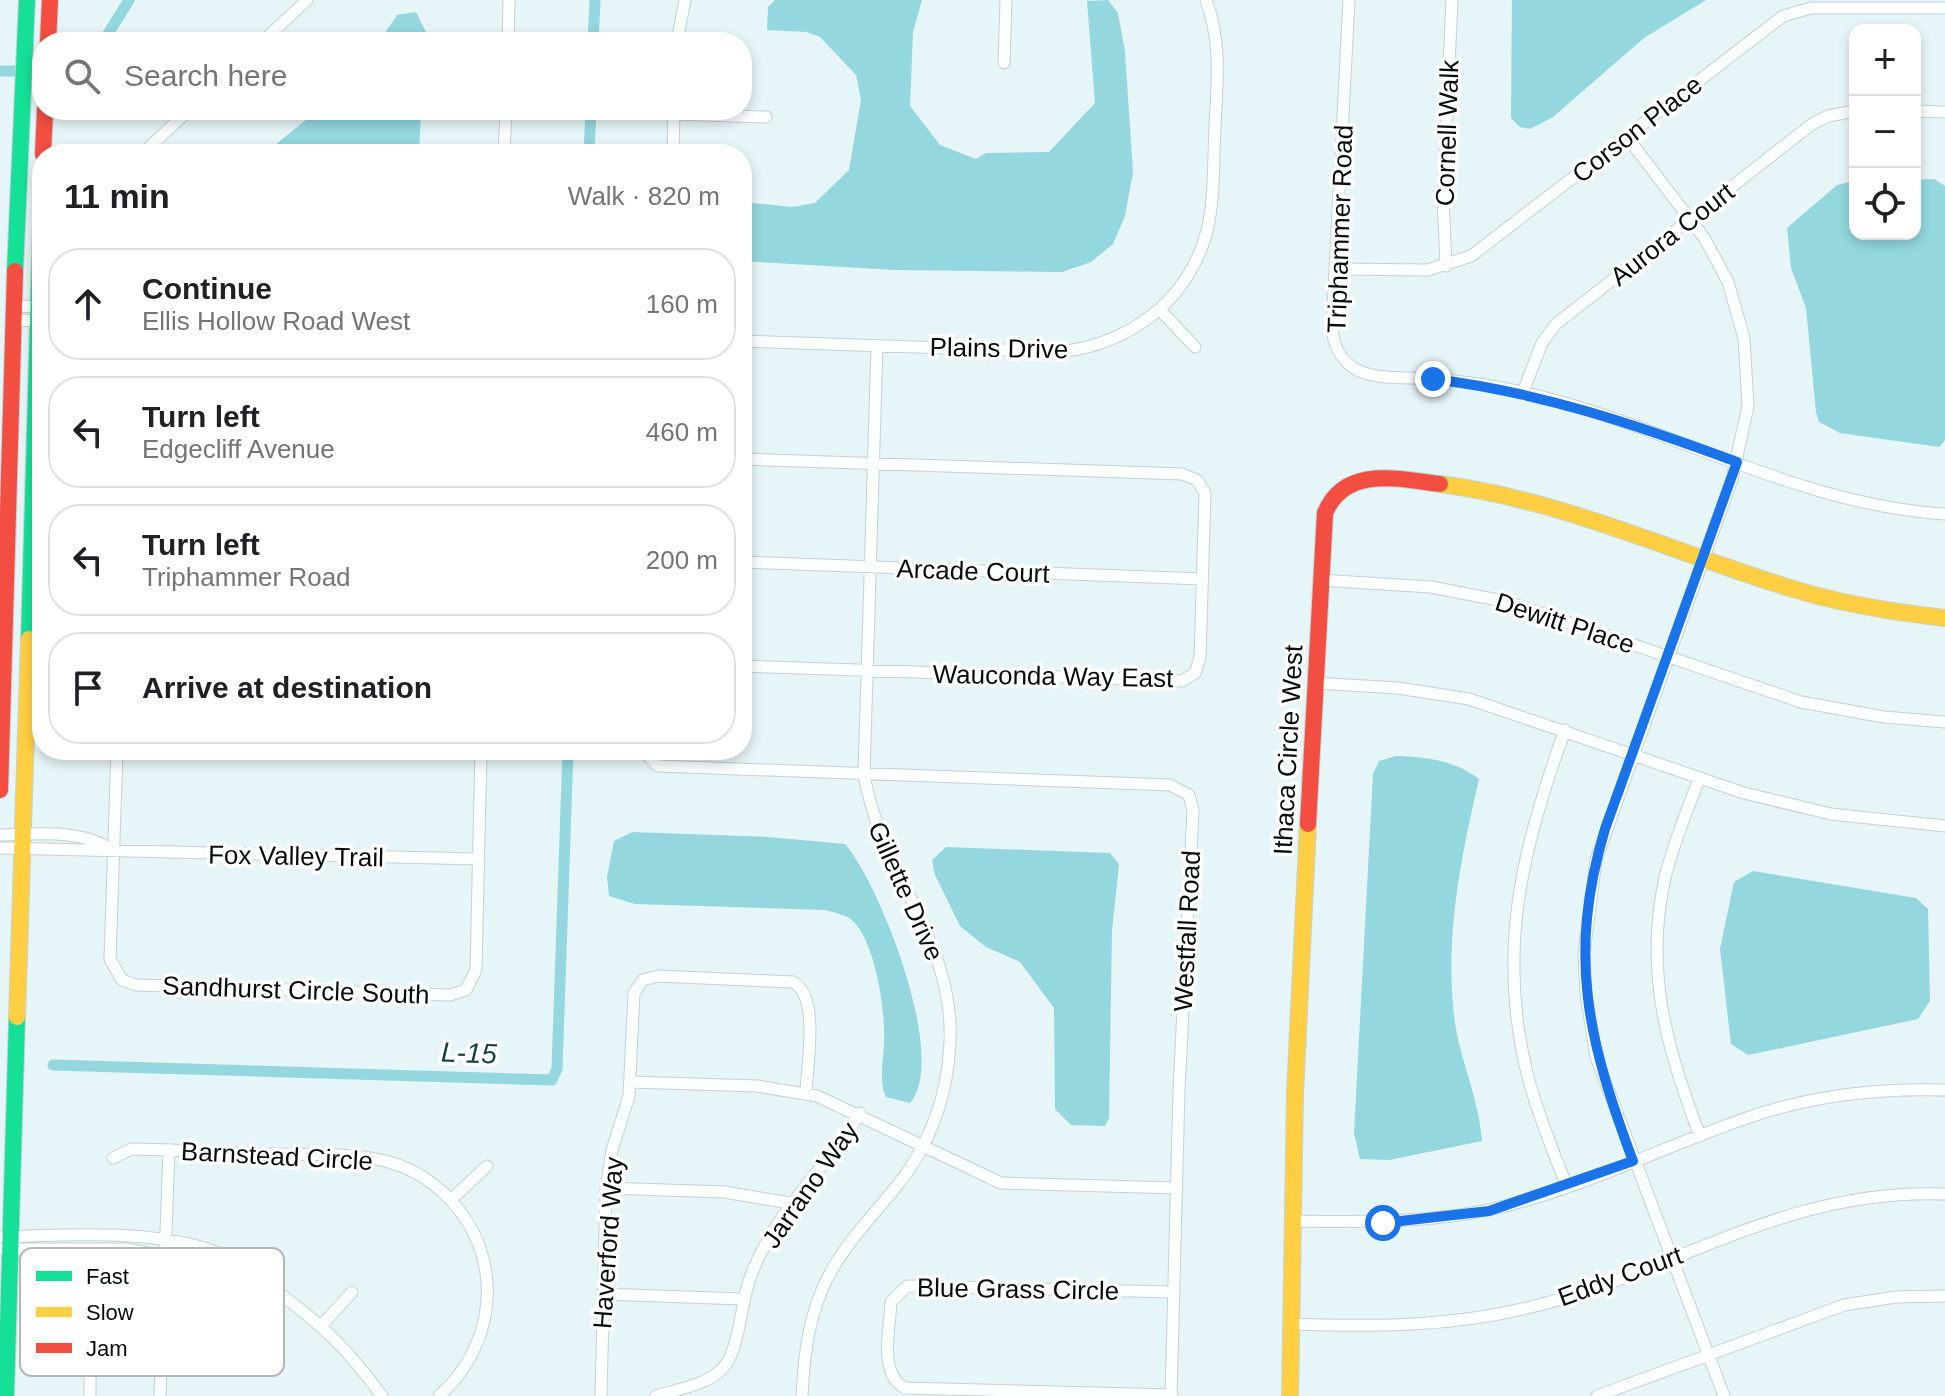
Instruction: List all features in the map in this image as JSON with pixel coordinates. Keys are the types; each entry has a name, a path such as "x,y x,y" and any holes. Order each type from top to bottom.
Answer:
{"main road":[{"path":"0,790 13,313 27,0"},
{"path":"48,32 50,0"},
{"path":"43,144 45,120"},
{"name":"Ithaca Circle West","path":"1290,1396 1292,1221 1320,580 1327,506 1341,488 1363,479 1419,481 1517,497 1845,605 1945,618"},
{"path":"6,1396 5,1243 32,531"}],"street":[{"path":"273,32 307,0"},
{"path":"508,32 509,0"},
{"path":"679,32 685,0"},
{"path":"1004,63 1006,0"},
{"name":"Plains Drive","path":"752,341 1046,352 1083,349 1132,330 1160,310 1191,271 1207,229 1211,207 1218,63 1216,33 1206,0"},
{"name":"Triphammer Road","path":"1349,0 1333,335 1342,357 1368,374 1433,379 1523,392 1614,417 1852,500 1945,514"},
{"name":"Cornell Walk","path":"1446,266 1443,197 1452,0"},
{"name":"Corson Place","path":"1335,269 1410,272 1446,266 1487,246 1776,21 1797,11 1830,3 1945,8"},
{"path":"1921,111 1945,112"},
{"name":"Aurora Court","path":"1523,392 1550,329 1812,124 1828,116 1849,112"},
{"path":"752,116 766,117"},
{"path":"153,144 178,120"},
{"path":"504,144 506,120"},
{"path":"673,144 674,120"},
{"path":"1627,137 1691,219 1728,282 1744,338 1748,406 1737,462 1596,860 1584,954 1586,994 1596,1057 1724,1396"},
{"path":"1160,310 1195,347"},
{"path":"13,313 32,314"},
{"name":"Gillette Drive","path":"802,1396 808,1335 829,1275 923,1146 939,1108 948,1068 948,1004 928,933 872,814 864,774 877,346"},
{"name":"Wauconda Way East","path":"752,459 1190,476 1205,493 1199,666 1182,681 752,666"},
{"name":"Arcade Court","path":"752,562 1203,579"},
{"name":"Dewitt Place","path":"1320,580 1418,586 1483,596 1546,613 1801,702 1884,717 1945,722"},
{"path":"1315,683 1434,692 1512,711 1699,779 1831,814 1945,826"},
{"path":"1565,730 1535,814 1520,873 1513,976 1528,1078 1567,1187"},
{"path":"114,853 117,760"},
{"path":"479,859 481,760"},
{"path":"652,760 658,766 864,774"},
{"name":"Westfall Road","path":"864,774 1170,785 1189,795 1193,810 1177,1188 1172,1396"},
{"path":"1699,779 1665,877 1655,963 1663,1027 1700,1136"},
{"name":"Fox Valley Trail","path":"0,835 22,841 114,853 479,859"},
{"name":"Fox Valley Trail","path":"0,848 22,841"},
{"name":"Sandhurst Circle South","path":"114,853 110,959 116,974 129,983 450,995 466,990 475,977 479,859"},
{"name":"Haverford Way","path":"601,1396 606,1188 630,1082 634,993 643,980 658,976 793,982 808,998 806,1093"},
{"path":"630,1082 757,1086 806,1093 860,1113 1001,1183 1177,1188"},
{"path":"1292,1221 1383,1223 1454,1217 1524,1202 1766,1112 1836,1095 1945,1090"},
{"name":"Jarrano Way","path":"656,1396 704,1381 723,1368 731,1355 743,1299 763,1247 790,1203 860,1113"},
{"name":"Barnstead Circle","path":"113,1158 131,1149 169,1150 374,1158 409,1169 451,1200 476,1238 487,1291 485,1319 473,1353 439,1396"},
{"path":"165,1248 169,1150"},
{"path":"451,1200 487,1166"},
{"path":"606,1188 737,1193 790,1203"},
{"name":"Eddy Court","path":"1289,1324 1407,1326 1485,1317 1579,1293 1768,1221 1831,1202 1887,1194 1945,1194"},
{"path":"5,1243 130,1236 194,1248"},
{"path":"5,1243 106,1248"},
{"name":"Blue Grass Circle","path":"1172,1396 905,1388 893,1379 889,1364 891,1302 907,1286 1174,1292"},
{"path":"322,1325 352,1292"},
{"path":"602,1294 743,1299"},
{"path":"1597,1396 1844,1305 1896,1297 1945,1296"},
{"path":"284,1297 322,1325 354,1358 382,1396"},
{"path":"90,1376 90,1396"},
{"path":"160,1396 161,1376"}],"water":[{"path":"775,0 922,0 913,32 910,106 940,145 976,159 986,153 1049,152 1095,103 1087,1 1108,0 1118,13 1125,52 1133,172 1125,216 1113,244 1091,262 1062,272 895,270 752,262 752,203 792,207 815,203 849,170 861,100 856,75 820,37 807,32 767,30 768,7"},
{"path":"1512,0 1706,0 1644,38 1553,117 1530,129 1520,127 1511,118"},
{"path":"416,12 426,32 386,32 397,15"},
{"path":"306,120 421,120 419,144 276,144"},
{"path":"1934,179 1945,186 1945,440 1939,447 1840,433 1819,422 1806,308 1791,268 1787,228 1837,185 1849,182 1849,240 1921,240 1921,180"},
{"path":"1396,756 1439,761 1479,779 1456,896 1452,986 1457,1032 1482,1141 1389,1160 1360,1159 1354,1133 1373,774 1379,761"},
{"path":"632,832 768,837 845,844 875,895 891,932 916,1012 921,1050 920,1081 910,1103 886,1097 882,1077 884,1029 881,995 866,940 849,918 825,910 635,904 609,896 607,877 614,841"},
{"path":"946,847 1110,853 1119,864 1112,931 1109,1118 1105,1126 1071,1125 1055,1109 1054,1008 1020,962 986,947 960,926 935,875 932,860"},
{"path":"1753,871 1916,898 1928,909 1930,1001 1918,1019 1748,1055 1731,1044 1720,949 1734,882"}],"waterway":[{"path":"109,32 129,0"},
{"name":"L-15","path":"593,32 595,0"},
{"path":"0,71 32,71"},
{"name":"L-15","path":"589,144 591,120"},
{"name":"L-15","path":"53,1065 552,1080 557,1069 568,760"}],"traffic: fast":[{"path":"15,271 27,0"},
{"path":"29,639 32,534"},
{"path":"6,1396 17,1017"}],"traffic: slow":[{"path":"1440,484 1574,514 1809,594 1867,607 1945,618"},
{"path":"17,1017 29,639"},
{"path":"1290,1396 1295,1094 1308,824"}],"traffic: jam":[{"path":"48,32 50,0"},
{"path":"43,144 45,120"},
{"path":"0,790 15,271"},
{"path":"1308,824 1325,513 1334,498 1359,481 1391,478 1440,484"}],"route":[{"path":"1383,1223 1489,1211 1524,1202 1633,1161 1605,1087 1590,1026 1584,954 1590,891 1605,829 1737,462 1570,404 1523,392 1433,379"}]}
